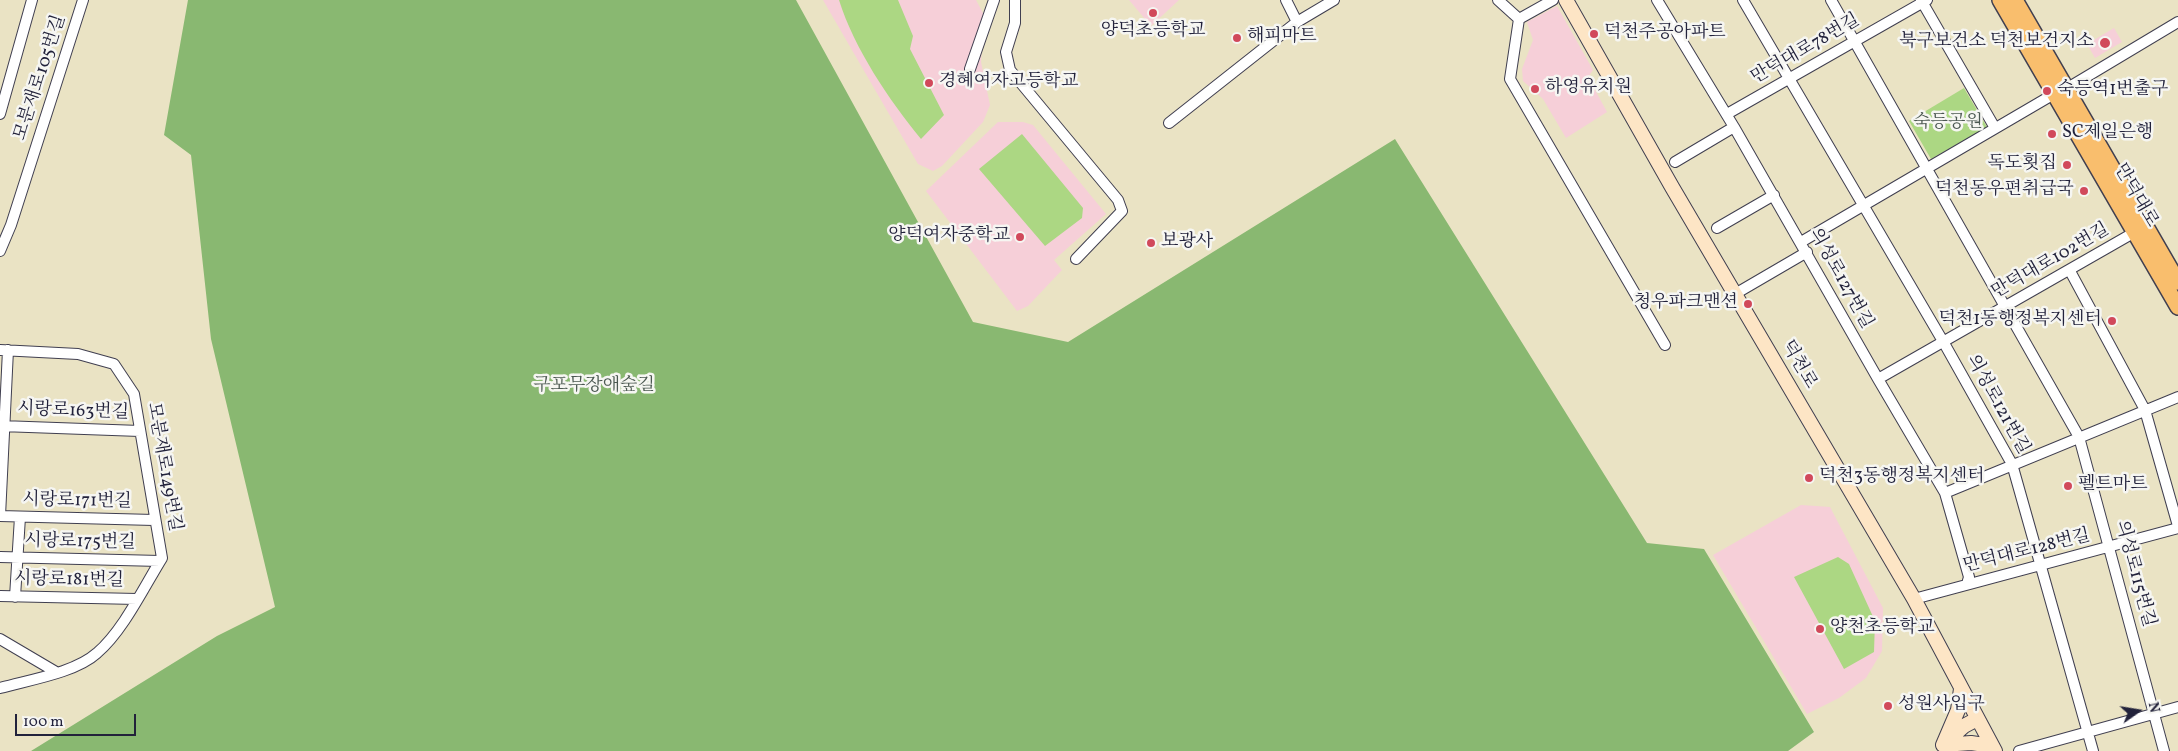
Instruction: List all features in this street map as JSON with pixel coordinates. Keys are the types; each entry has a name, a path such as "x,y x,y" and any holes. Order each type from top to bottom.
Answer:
{"main road":[{"name":"덕천로","path":"1566,0 1914,600 1993,748"},
{"name":"만덕대로","path":"2000,0 2060,92 2139,227 2178,282"},
{"name":"만덕대로","path":"2015,0 2111,192 2122,200 2136,225 2139,226 2160,276 2178,306"},
{"path":"2160,276 2161,270 2164,269 2178,293"},
{"path":"1940,748 1958,710 1961,689"},
{"path":"1940,748 1964,726 1977,719"},
{"path":"1940,748 1971,743 1993,748"}],"street":[{"path":"0,114 4,83 32,0"},
{"name":"모분재로105번길","path":"0,251 11,225 83,0"},
{"path":"970,69 994,0"},
{"path":"1015,0 1015,23 1006,52 1010,70 1118,200 1122,211 1076,259"},
{"path":"1286,0 1298,22"},
{"path":"1169,122 1298,22 1334,0"},
{"path":"1498,0 1519,19"},
{"path":"1519,19 1553,0"},
{"name":"의성로127번길","path":"1657,0 1727,114 1945,493 1969,577 1967,584"},
{"name":"의성로121번길","path":"1744,0 1944,343 2012,464 2093,751"},
{"name":"의성로115번길","path":"1831,0 2079,437 2164,751"},
{"path":"1924,1 1995,128"},
{"name":"만덕대로78번길","path":"1727,114 1924,1"},
{"path":"1519,19 1510,79 1665,346"},
{"path":"1801,242 2178,22"},
{"path":"1675,162 1734,126"},
{"path":"1717,228 1774,195"},
{"name":"만덕대로102번길","path":"1878,379 2070,271 2139,227"},
{"path":"1735,294 1807,252"},
{"path":"2070,271 2145,410 2178,527"},
{"path":"3,426 4,350"},
{"name":"모분재로149번길","path":"4,350 78,354 114,364 134,394 162,558 160,562"},
{"path":"1945,493 2178,397"},
{"name":"시랑로163번길","path":"0,516 3,426 140,431"},
{"name":"시랑로171번길","path":"0,516 154,520"},
{"path":"15,597 20,517"},
{"name":"만덕대로128번길","path":"1914,600 2178,527"},
{"name":"시랑로175번길","path":"0,557 160,562"},
{"path":"0,688 73,666 96,654 114,634 160,562"},
{"name":"시랑로181번길","path":"0,596 136,599"},
{"path":"0,639 56,672"},
{"path":"2019,751 2178,707"}],"shaded area":[{"name":"경혜여자고등학교","path":"823,0 976,0 984,15 981,62 990,105 983,122 942,166 933,171 918,164"},
{"name":"양덕초등학교","path":"1129,0 1179,0 1151,26"},
{"path":"1557,6 1593,70 1588,77 1607,112 1566,138 1543,99 1523,81 1522,69 1533,40 1527,22"},
{"name":"북구보건소 덕천보건지소","path":"2114,28 2122,42 2095,58 2087,44"},
{"name":"양덕여자중학교","path":"998,122 1023,122 1033,125 1106,214 1054,260 1062,270 1028,306 1017,311 926,191"},
{"name":"양천초등학교","path":"1801,505 1830,507 1883,608 1882,651 1866,678 1839,698 1807,714 1713,555"}],"green space":[{"name":"구포무장애숲길","path":"188,0 796,0 973,322 1068,342 1395,139 1647,543 1704,549 1814,732 1788,751 31,751 217,636 275,607 211,339 191,155 164,135"},
{"path":"839,0 898,0 913,36 910,49 944,115 921,139 885,91 863,55"},
{"name":"숙등공원","path":"1964,88 1987,127 1931,159 1909,121"},
{"path":"1022,134 1083,208 1082,218 1045,246 979,169"},
{"path":"1838,557 1849,564 1875,621 1874,652 1844,669 1794,577"}],"place":[{"name":"양덕초등학교","path":"1153,13"},
{"name":"덕천주공아파트","path":"1594,34"},
{"name":"해피마트","path":"1237,38"},
{"name":"북구보건소 덕천보건지소","path":"2105,43"},
{"name":"경혜여자고등학교","path":"929,83"},
{"name":"하영유치원","path":"1535,89"},
{"name":"숙등역1번출구","path":"2047,91"},
{"name":"SC제일은행","path":"2052,134"},
{"name":"독도횟집","path":"2067,165"},
{"name":"덕천동우편취급국","path":"2084,191"},
{"name":"양덕여자중학교","path":"1020,237"},
{"name":"보광사","path":"1151,243"},
{"name":"청우파크맨션","path":"1748,304"},
{"name":"덕천1동행정복지센터","path":"2112,321"},
{"name":"덕천3동행정복지센터","path":"1809,478"},
{"name":"펠트마트","path":"2068,486"},
{"name":"양천초등학교","path":"1820,629"},
{"name":"성원사입구","path":"1888,706"}]}
